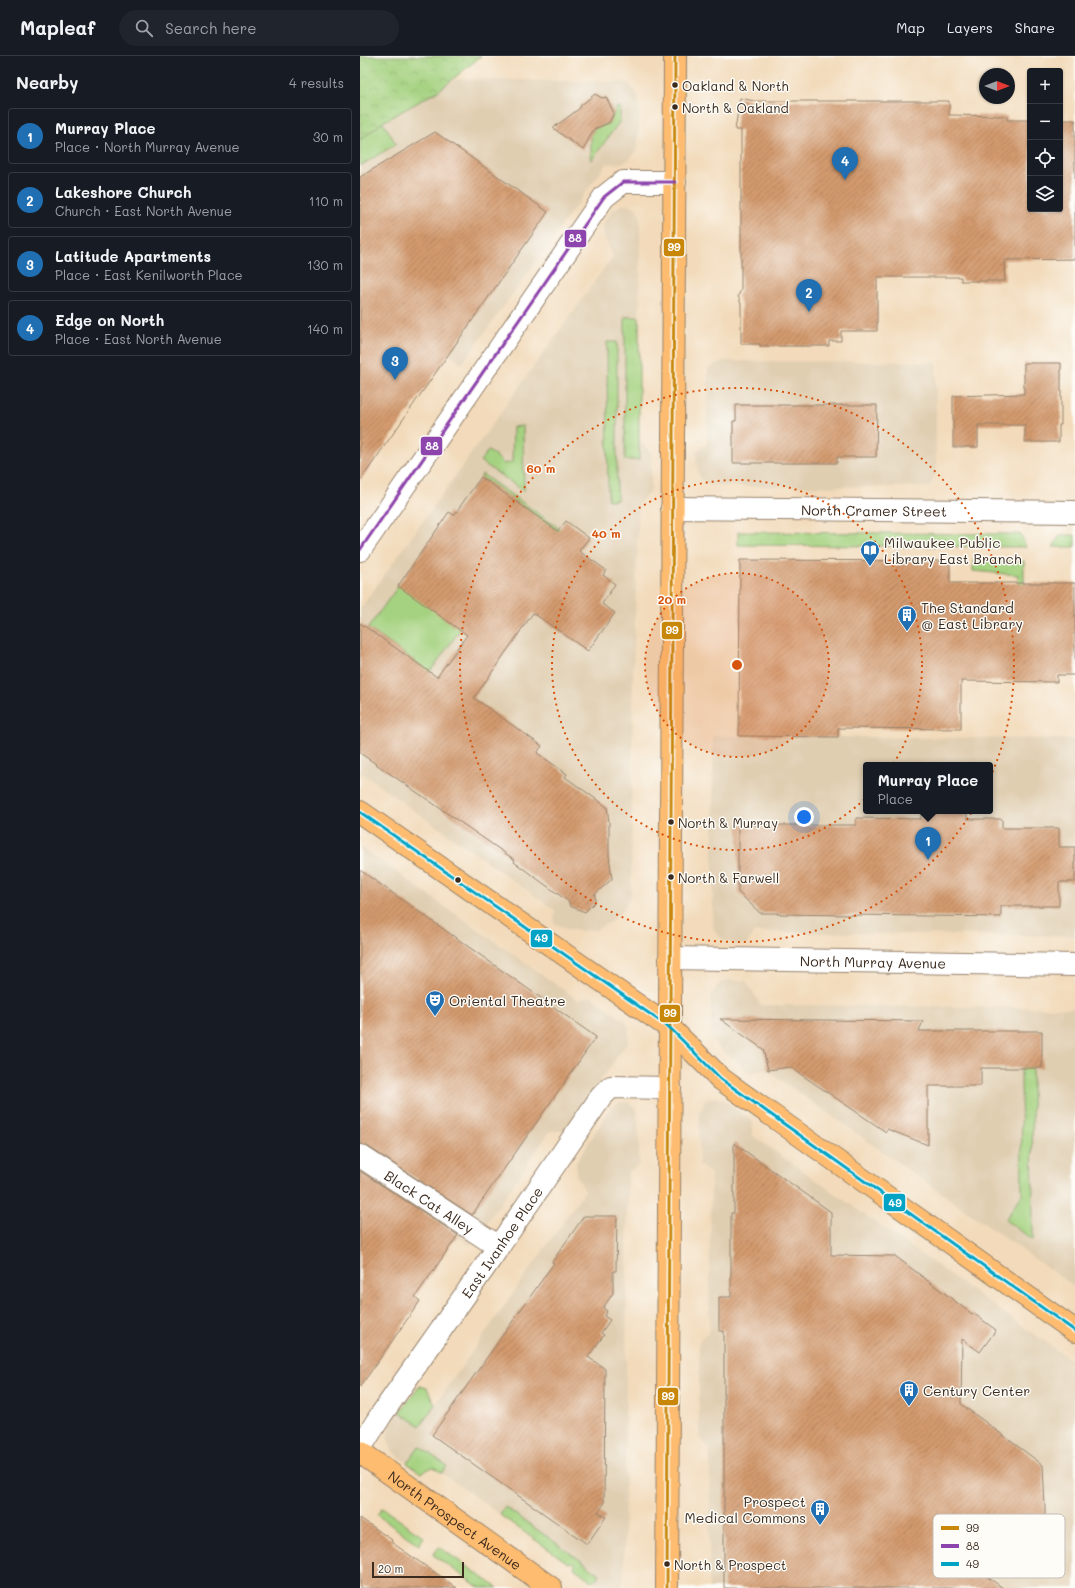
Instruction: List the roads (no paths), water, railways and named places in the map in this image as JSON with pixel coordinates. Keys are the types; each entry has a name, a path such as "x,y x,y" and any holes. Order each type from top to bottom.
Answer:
{"main road":[{"path":"667,1588 675,56"},
{"path":"360,812 670,1028 721,1079 1075,1331"},
{"name":"North Prospect Avenue","path":"360,1452 551,1588"}],"street":[{"path":"360,550 604,197 623,182 674,182"},
{"name":"North Cramer Street","path":"672,508 1075,512"},
{"name":"North Murray Avenue","path":"670,958 1075,965"},
{"name":"East Ivanhoe Place","path":"360,1448 381,1415 499,1247 601,1097 611,1086 670,1088"},
{"name":"Black Cat Alley","path":"360,1156 499,1247"}],"place":[{"name":"Oakland & North","path":"675,85"},
{"name":"North & Oakland","path":"675,107"},
{"name":"Edge on North","path":"845,180"},
{"name":"Lakeshore Church","path":"809,312"},
{"name":"Latitude Apartments","path":"395,380"},
{"name":"Milwaukee Public Library East Branch","path":"870,567"},
{"name":"The Standard @ East Library","path":"907,632"},
{"name":"North & Murray","path":"671,822"},
{"name":"Murray Place","path":"928,860"},
{"name":"North & Farwell","path":"671,877"},
{"name":"Oriental Theatre","path":"435,1017"},
{"name":"Century Center","path":"909,1407"},
{"name":"Prospect Medical Commons","path":"820,1526"},
{"name":"North & Prospect","path":"667,1564"}]}
